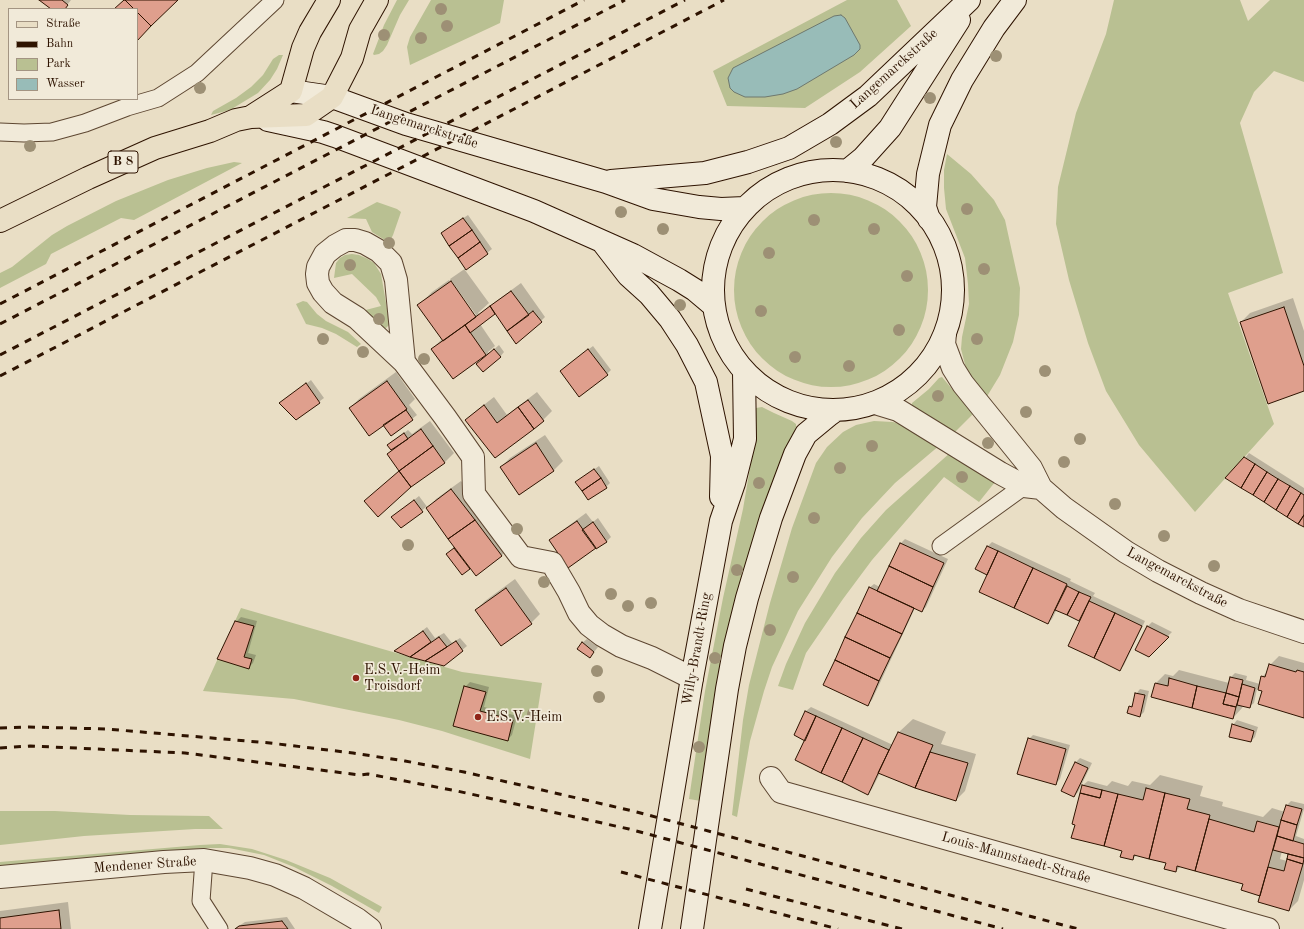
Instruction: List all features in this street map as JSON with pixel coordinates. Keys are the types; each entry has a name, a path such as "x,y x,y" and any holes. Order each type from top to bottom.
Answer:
{"main road":[{"path":"323,132 306,115 291,91 302,48 329,0"},
{"path":"306,115 332,97 352,58 360,30 377,0"},
{"path":"847,171 863,158 890,128 946,41 970,0"},
{"name":"Langemarckstraße","path":"606,182 705,173 748,162 789,148 830,124 868,96 970,0"},
{"path":"930,219 926,206 928,174 940,125 962,80 994,28 1016,0"},
{"name":"Langemarckstraße","path":"291,91 332,97 406,124 606,182 653,199 699,207 721,209 745,208"},
{"name":"B 8","path":"251,117 291,91"},
{"name":"B 8","path":"0,221 88,178 155,148 210,131 236,120 251,117 306,115"},
{"path":"251,117 323,132 534,211 633,256 679,280 695,290 714,306"},
{"path":"819,171 847,171 871,176 893,186 913,201 930,219 942,239 950,262 953,286 951,310 945,334 933,356 917,376 898,391 875,403 856,408 836,410 810,409 786,401 763,388 744,372 729,352 720,330 714,306 713,280 719,254 729,230 745,208 766,190 792,177 819,171"},
{"path":"404,362 396,280 391,263 379,251 365,243 355,240 346,240 335,246 325,254 321,260 317,274 318,283 323,292 333,303 357,318 404,362 473,457 474,494 521,557 552,563 579,613 589,625 602,635 620,646 652,658 692,678"},
{"path":"602,242 628,275 649,294 670,319 687,345 706,382 722,456 721,521"},
{"name":"Langemarckstraße","path":"945,334 944,344 953,368 963,384 1031,468 1032,487"},
{"name":"Willy-Brandt-Ring","path":"650,929 692,678 721,521 734,483 745,439 744,372"},
{"name":"Langemarckstraße","path":"875,403 898,410 1000,473 1032,487 1118,546 1158,571 1239,610 1304,632"},
{"path":"692,929 726,689 747,598 771,518 795,454 806,434 836,410"},
{"name":"Louis-Mannstaedt-Straße","path":"771,778 781,792 1268,929"},
{"name":"Mendener Straße","path":"0,877 164,862 204,860 250,868 275,875 304,888 357,919 370,929"}],"lane":[{"path":"0,132 52,132 85,123 127,107 158,98 197,73 275,0"},
{"path":"941,546 1032,487"},
{"path":"204,860 201,901 219,929"}],"green space":[{"path":"397,0 409,0 400,15 387,45 383,51 374,55 373,54 384,25"},
{"path":"431,0 504,0 500,23 410,65 407,47 410,37"},
{"path":"847,0 897,0 911,26 860,72 805,108 727,106 713,71"},
{"path":"1114,0 1240,0 1248,21 1270,0 1304,0 1304,82 1274,71 1254,92 1240,123 1283,273 1228,293 1274,424 1195,512 1139,445 1106,391 1088,343 1069,280 1056,224 1058,187 1076,113 1106,34"},
{"path":"279,55 283,55 277,69 270,80 258,93 230,110 211,115 213,111 236,98 251,87 263,75 273,59"},
{"path":"947,154 971,174 994,200 1005,220 1020,288 1019,315 1013,342 1000,375 986,398 968,376 961,349 969,304 968,284 965,258 946,209 944,170"},
{"path":"234,162 242,163 134,220 121,218 51,254 46,264 0,288 0,273 12,267 52,235 67,226 116,201 168,180 207,168"},
{"path":"831,193 859,197 877,205 892,215 906,229 916,244 924,262 928,290 924,318 916,336 906,351 892,365 877,375 859,383 831,387 803,383 785,375 770,365 756,351 746,336 738,318 734,290 738,262 746,244 756,229 770,215 785,205 803,197"},
{"path":"377,202 397,209 401,212 393,235 388,242 372,232 366,219 347,218"},
{"path":"345,255 359,255 374,263 381,274 389,320 389,325 385,329 358,312 381,306 376,297 352,274 334,278 336,263"},
{"path":"303,301 307,302 317,314 326,321 348,332 361,344 357,347 336,334 322,328 306,324 296,304"},
{"path":"942,377 973,414 954,433 912,407 912,403 929,389 939,378"},
{"path":"762,407 792,421 796,424 796,427 789,444 701,801 689,799 705,691 723,598 743,509 754,444 756,408"},
{"path":"874,421 893,422 910,428 940,445 895,483 862,518 832,557 798,611 772,667 764,691 750,741 737,817 732,815 743,720 749,685 770,603 792,528 816,463 827,447 843,432 856,425"},
{"path":"951,452 995,482 979,502 944,477 872,560 843,599 806,653 793,690 778,686 786,664 805,623 835,573 861,538 886,510"},
{"name":"E.S.V.-Heim Troisdorf","path":"241,608 462,672 542,683 530,759 442,731 399,720 294,699 203,691"},
{"path":"0,811 55,811 130,815 209,816 223,829 195,829 84,836 0,845"},
{"path":"220,844 252,849 286,860 330,878 382,907 379,913 332,886 294,867 264,855 229,848 162,851 0,866 0,862"}],"water":[{"path":"841,15 845,18 860,45 860,49 854,55 797,89 783,94 765,97 745,97 734,92 730,88 728,78 733,68 834,16"}],"building":[{"path":"39,0 62,0 68,5 66,8 50,8"},
{"path":"125,0 133,8 115,8"},
{"path":"125,0 178,0 151,26 138,13 138,8 133,8"},
{"path":"138,13 151,26 138,40"},
{"path":"463,218 472,230 449,246 441,233"},
{"path":"472,230 480,242 458,258 449,246"},
{"path":"480,242 488,254 466,270 458,258"},
{"path":"451,281 476,317 443,341 417,305"},
{"path":"511,291 529,315 507,331 490,306"},
{"path":"490,306 495,314 470,333 465,325"},
{"path":"1284,307 1304,366 1304,391 1268,404 1240,322"},
{"path":"533,311 542,322 516,344 507,331"},
{"path":"465,325 486,355 453,379 431,349"},
{"path":"494,349 501,357 483,372 476,364"},
{"path":"588,349 608,375 579,397 560,371"},
{"path":"387,381 407,409 369,436 349,408"},
{"path":"306,383 320,403 296,420 279,403"},
{"path":"528,400 544,421 534,429 518,407"},
{"path":"484,405 497,423 518,407 534,429 495,458 465,420"},
{"path":"406,410 413,420 391,436 383,425"},
{"path":"421,429 433,446 399,471 387,454"},
{"path":"404,433 408,439 391,450 387,445"},
{"path":"536,443 554,471 519,495 500,467"},
{"path":"433,446 445,463 411,487 399,471"},
{"path":"1244,457 1255,464 1241,488 1225,478"},
{"path":"1255,464 1267,472 1253,495 1241,488"},
{"path":"594,469 601,478 582,491 575,482"},
{"path":"399,471 411,487 378,517 364,501"},
{"path":"1267,472 1278,479 1264,502 1253,495"},
{"path":"601,478 607,488 588,500 582,491"},
{"path":"1278,479 1290,486 1276,510 1264,502"},
{"path":"1290,486 1301,493 1287,517 1276,510"},
{"path":"451,489 475,520 448,539 426,508"},
{"path":"1301,493 1304,495 1304,515 1298,524 1287,517"},
{"path":"414,500 423,512 401,528 391,517"},
{"path":"1304,515 1304,527 1298,524"},
{"path":"475,520 502,556 476,576 448,539"},
{"path":"577,521 596,548 568,568 549,540"},
{"path":"593,522 607,542 596,549 582,530"},
{"path":"900,543 944,563 933,587 889,566"},
{"path":"987,546 998,551 987,575 975,569"},
{"path":"454,548 470,569 462,575 446,554"},
{"path":"998,551 1033,568 1014,608 979,592"},
{"path":"889,566 933,587 922,612 877,591"},
{"path":"1033,568 1067,584 1048,624 1014,608"},
{"path":"1067,586 1079,592 1067,615 1055,610"},
{"path":"869,587 914,608 902,634 857,613"},
{"path":"506,588 532,624 501,646 475,610"},
{"path":"1079,592 1091,597 1079,621 1067,615"},
{"path":"1089,601 1115,613 1094,658 1068,646"},
{"path":"857,613 902,634 890,658 845,637"},
{"path":"1115,613 1142,626 1120,671 1094,658"},
{"path":"235,621 254,626 244,657 252,659 249,669 217,659"},
{"path":"1147,626 1169,637 1149,657 1135,650"},
{"path":"423,631 431,642 410,657 394,651"},
{"path":"439,637 447,647 425,661 410,657"},
{"path":"845,637 890,658 879,681 835,660"},
{"path":"456,641 463,651 444,666 425,661"},
{"path":"582,642 594,652 590,658 577,649"},
{"path":"835,660 879,681 868,706 823,685"},
{"path":"1269,664 1296,672 1297,670 1304,672 1304,718 1258,704 1262,691 1258,690 1261,676 1265,677"},
{"path":"1230,677 1243,680 1239,697 1226,693"},
{"path":"1169,678 1197,686 1192,708 1151,697 1155,683 1168,686"},
{"path":"1242,684 1255,688 1250,708 1237,705"},
{"name":"E.S.V.-Heim","path":"464,686 486,692 480,711 513,720 508,741 453,726"},
{"path":"1197,686 1226,693 1223,704 1236,707 1233,719 1192,708"},
{"path":"1135,693 1145,695 1140,717 1127,713 1129,706 1132,707"},
{"path":"1226,693 1239,697 1236,707 1223,704"},
{"path":"805,711 816,716 805,741 794,735"},
{"path":"816,716 842,728 821,773 795,760"},
{"path":"1232,724 1254,731 1251,742 1229,737"},
{"path":"842,728 863,738 842,782 821,773"},
{"path":"898,732 933,745 915,788 878,773"},
{"path":"863,738 889,750 868,795 842,782"},
{"path":"1028,738 1066,749 1056,785 1017,774"},
{"path":"930,752 968,763 956,801 915,788"},
{"path":"1075,762 1088,768 1074,797 1061,791"},
{"path":"1082,785 1102,790 1100,798 1080,793"},
{"path":"1146,788 1165,793 1149,859 1134,855 1133,860 1120,857 1122,851 1104,846 1118,794 1143,800"},
{"path":"1102,790 1118,794 1104,846 1071,838 1075,825 1072,824 1080,793 1100,798"},
{"path":"1165,793 1190,799 1187,809 1210,815 1195,871 1177,866 1176,872 1164,869 1166,863 1149,859"},
{"path":"1286,805 1302,809 1297,825 1281,820"},
{"path":"1209,819 1254,832 1257,821 1279,827 1260,896 1241,890 1243,884 1195,871"},
{"path":"1281,820 1297,825 1293,841 1277,836"},
{"path":"1277,836 1304,844 1304,858 1273,850"},
{"path":"1288,854 1304,858 1303,864 1287,859"},
{"path":"1287,859 1303,864 1289,911 1258,902 1268,867 1284,871"},
{"path":"59,910 61,929 0,929 0,918"},
{"path":"282,921 288,929 235,929 239,926"}],"railway":[{"path":"0,304 584,0"},
{"path":"0,324 625,0"},
{"path":"0,355 685,0"},
{"path":"0,376 724,0"},
{"path":"0,728 29,727 107,729 270,743 353,753 464,772 633,811 1078,929"},
{"path":"0,748 30,746 185,753 360,775 368,774 457,791 629,829 1003,929"},
{"path":"621,872 838,929"},
{"path":"746,889 902,929"}],"place":[{"name":"E.S.V.-Heim Troisdorf","path":"356,678"},
{"name":"E.S.V.-Heim","path":"478,717"}]}
